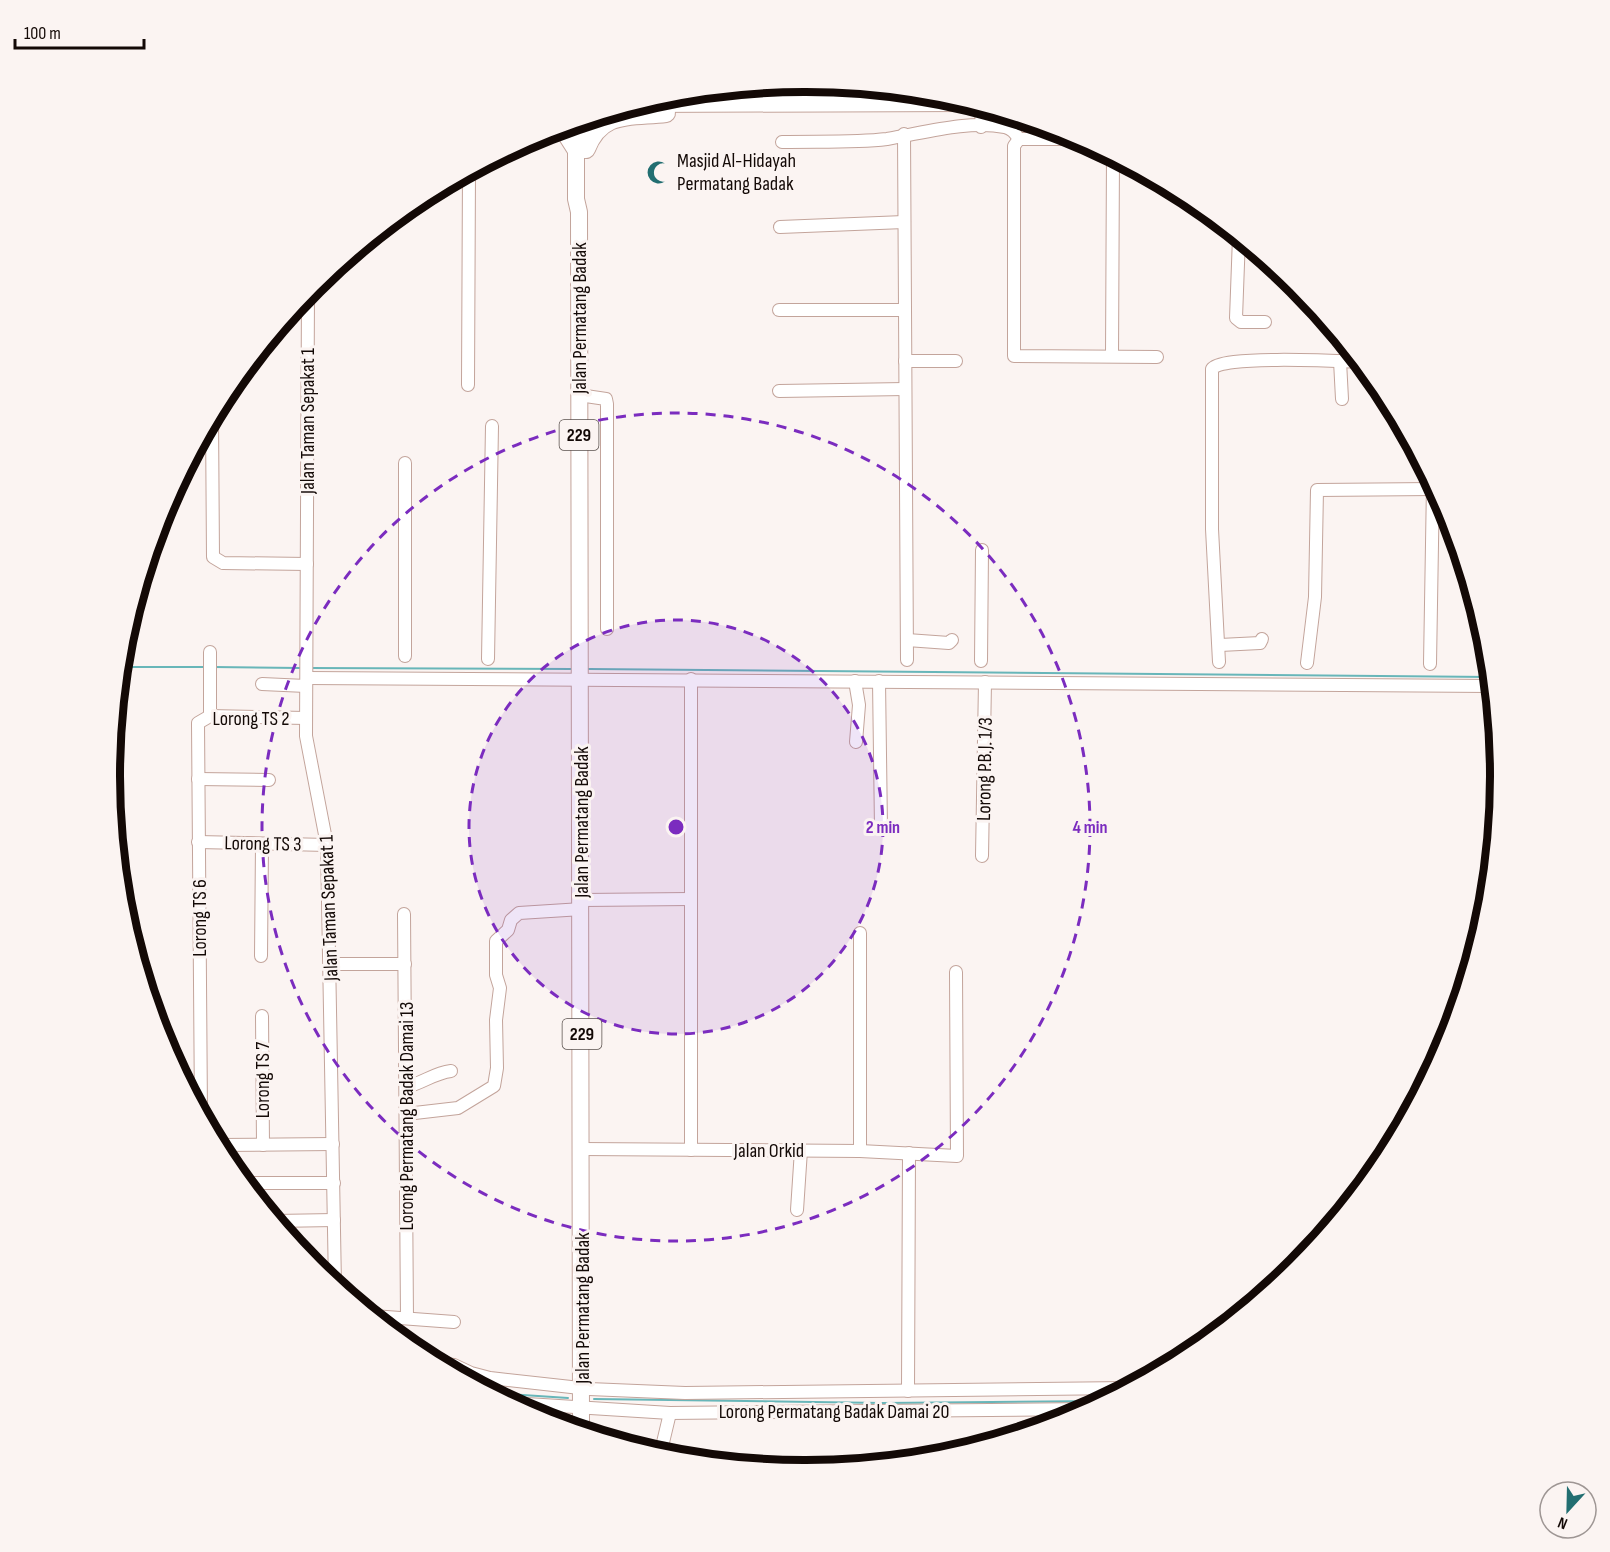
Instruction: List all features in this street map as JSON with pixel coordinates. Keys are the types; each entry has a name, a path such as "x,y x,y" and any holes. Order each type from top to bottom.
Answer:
{"highway":[{"path":"682,103 923,102"},
{"path":"619,118 748,103"},
{"path":"568,135 581,149 599,126 612,120"}],"main road":[{"name":"Jalan Permatang Badak","path":"581,1423 579,212 576,199 585,128"},
{"name":"Jalan Permatang Badak","path":"578,131 581,149"}],"street":[{"path":"981,127 982,115"},
{"path":"782,142 886,139 904,134 981,127 1005,127 1012,130 1019,139"},
{"path":"904,134 907,660"},
{"path":"1019,139 1054,139"},
{"path":"1019,139 1013,151 1014,356 1156,357"},
{"path":"1112,356 1113,165"},
{"path":"468,180 468,385"},
{"path":"780,227 904,222"},
{"path":"1239,247 1236,318 1241,322 1265,322"},
{"name":"Jalan Taman Sepakat 1","path":"308,306 306,718 308,753 327,844 333,1144"},
{"path":"778,310 905,310"},
{"path":"905,361 956,361"},
{"path":"1219,662 1220,645 1212,530 1212,369 1218,363 1250,361 1350,362"},
{"path":"1340,362 1342,399"},
{"path":"779,391 904,389"},
{"path":"579,395 601,396 606,399 607,404 606,629"},
{"path":"488,658 492,426"},
{"path":"212,434 213,557 223,563 307,564"},
{"path":"405,463 405,656"},
{"path":"1307,663 1316,597 1317,490 1425,486"},
{"path":"1430,664 1433,504"},
{"path":"981,661 982,550"},
{"path":"1220,645 1260,643 1262,639"},
{"path":"907,640 949,643 952,640"},
{"path":"210,661 210,716"},
{"path":"262,684 306,679 692,679 1484,686"},
{"path":"691,1150 692,679"},
{"path":"855,681 859,705 855,742"},
{"path":"879,681 881,828"},
{"name":"Lorong P.B.J. 1/3","path":"982,856 986,682"},
{"name":"Lorong TS 2","path":"198,723 210,716 306,718"},
{"name":"Lorong TS 6","path":"198,723 201,1097"},
{"path":"198,779 269,780"},
{"name":"Lorong TS 3","path":"198,842 327,844"},
{"path":"261,956 262,844"},
{"path":"406,1114 458,1108 494,1086 497,1068 496,1020 500,988 496,975 496,941 508,930 511,920 519,912 582,904 691,899"},
{"name":"Lorong Permatang Badak Damai 13","path":"404,914 407,1318"},
{"path":"860,1150 861,933"},
{"path":"330,964 405,964"},
{"name":"Jalan Orkid","path":"582,1149 860,1150 957,1156 956,972"},
{"name":"Lorong TS 7","path":"261,1016 262,1145"},
{"path":"406,1087 422,1082 437,1073 451,1071"},
{"path":"229,1145 333,1144 335,1273"},
{"path":"797,1210 801,1150"},
{"path":"908,1391 909,1153"},
{"path":"255,1183 334,1183"},
{"path":"285,1221 334,1220"},
{"path":"385,1317 454,1322"},
{"path":"466,1371 490,1378 581,1388 685,1393 1111,1388"},
{"name":"Lorong Permatang Badak Damai 20","path":"537,1405 670,1413 1064,1409"},
{"path":"662,1445 670,1413"}],"waterway":[{"path":"130,667 204,667"},
{"path":"213,667 300,668"},
{"path":"309,668 573,669"},
{"path":"589,669 1482,677"},
{"path":"512,1394 568,1398"},
{"path":"594,1399 883,1403 1083,1401"}],"place":[{"name":"Masjid Al-Hidayah Permatang Badak","path":"659,172"}]}
